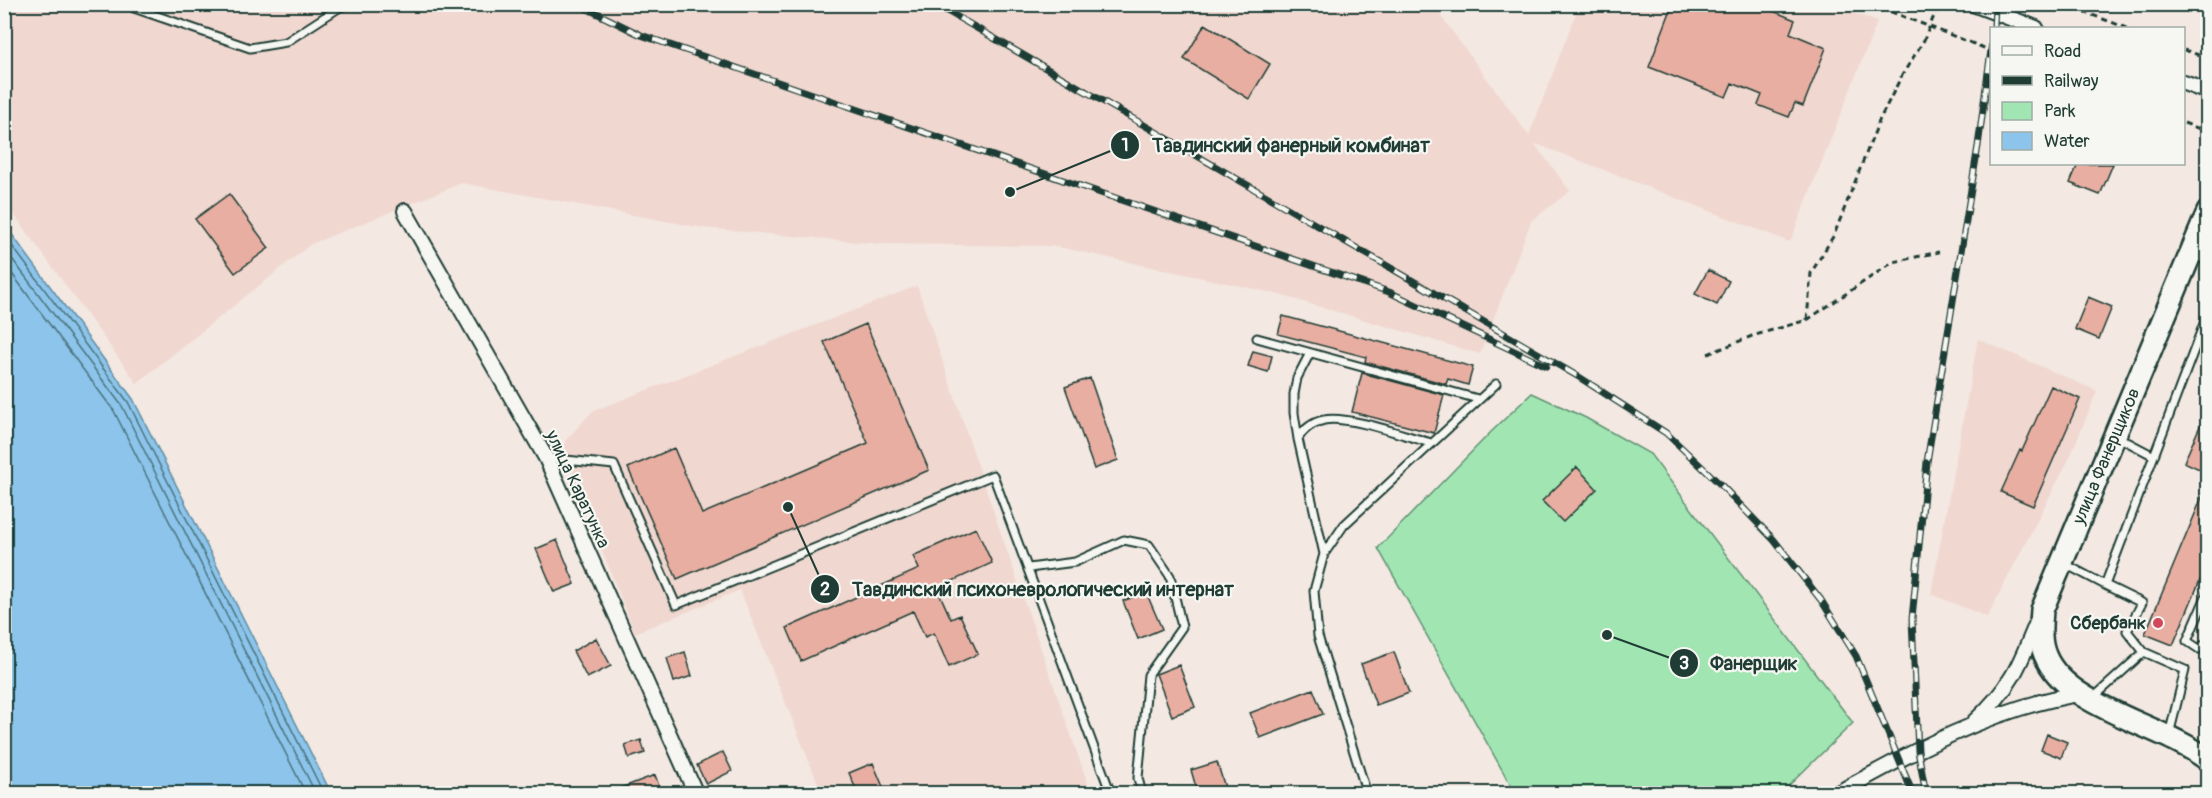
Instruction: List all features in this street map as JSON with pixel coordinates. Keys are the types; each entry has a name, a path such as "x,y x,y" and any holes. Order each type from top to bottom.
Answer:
{"main road":[{"name":"улица Фанерщиков","path":"2208,213 2199,257 2115,435 2042,610 2041,635 2044,653 2052,669 2063,683 2084,697 2169,738 2208,760"}],"street":[{"path":"1973,4 2034,27"},
{"path":"2185,83 2208,92"},
{"name":"улица Каратунка","path":"405,211 546,458 696,794"},
{"path":"1968,729 2004,691 2020,666 2042,610"},
{"path":"1836,794 1900,759 2029,705 2048,699 2084,697"}],"lane":[{"path":"130,4 134,8 250,48 286,42 340,7 349,4"},
{"path":"2105,585 2208,313"},
{"path":"1257,338 1478,399"},
{"path":"1310,353 1297,378 1294,394 1298,439 1324,554"},
{"path":"1367,794 1318,636 1314,591 1324,554 1344,525 1496,384"},
{"path":"1298,439 1302,431 1325,420 1345,420 1431,443"},
{"path":"2115,435 2154,456"},
{"path":"546,458 614,465 676,605 993,475 1112,794"},
{"path":"1029,568 1075,562 1124,540 1149,545 1170,576 1182,627 1148,675 1138,778 1142,794"},
{"path":"2062,562 2142,603 2127,631 2144,652 2185,670 2169,738"},
{"path":"2208,592 2187,641 2199,649 2208,641"},
{"path":"2084,697 2144,652"}],"path":[{"path":"1871,4 1990,50"},
{"path":"1807,320 1811,273 1834,235 1884,112 1901,77 1924,40 1939,4"},
{"path":"2062,4 2124,27"},
{"path":"2185,50 2208,58"},
{"path":"2185,123 2208,132"},
{"path":"1708,354 1752,336 1807,320 1893,262 1939,252"}],"shaded area":[{"path":"4,5 1444,5 1440,15 1529,136 1579,5 1834,5 1877,22 1790,242 1534,143 1570,191 1531,221 1480,354 1273,293 1054,246 882,244 703,228 462,183 311,244 137,383 5,202"},
{"path":"917,286 1091,793 822,793 740,590 635,633 565,457 565,441 593,411"},
{"path":"1978,339 2097,391 2069,459 1987,617 1931,594"}],"green space":[{"path":"1532,393 1586,418 1650,454 1853,723 1781,793 1515,793 1378,548"}],"water":[{"path":"5,225 133,399 331,793 5,793"}],"building":[{"path":"1673,4 1756,4 1795,20 1790,33 1826,48 1803,106 1795,103 1789,117 1758,105 1762,95 1732,83 1726,97 1649,67"},
{"path":"1205,24 1270,64 1249,99 1184,59"},
{"path":"2078,165 2113,165 2100,195 2070,183"},
{"path":"229,194 269,248 235,273 195,219"},
{"path":"1708,270 1729,281 1717,305 1695,294"},
{"path":"2088,297 2112,307 2099,339 2075,329"},
{"path":"1283,316 1473,367 1468,385 1448,379 1446,384 1365,362 1366,357 1278,334"},
{"path":"866,324 929,470 677,579 628,468 674,448 702,514 868,443 824,342"},
{"path":"1253,351 1272,356 1268,372 1248,366"},
{"path":"1362,373 1444,395 1434,433 1352,412"},
{"path":"1090,378 1118,460 1094,469 1065,387"},
{"path":"2051,386 2080,399 2033,506 2001,492"},
{"path":"2208,408 2208,473 2184,462"},
{"path":"1577,467 1597,489 1563,522 1542,501"},
{"path":"2207,485 2208,561 2173,645 2145,634"},
{"path":"976,528 992,563 937,588 951,619 960,615 978,654 949,667 934,633 925,637 913,611 801,661 787,628 919,569 913,556"},
{"path":"557,540 575,584 554,592 536,549"},
{"path":"1146,592 1162,629 1138,639 1123,601"},
{"path":"596,638 611,666 587,678 573,651"},
{"path":"685,652 692,676 674,682 667,658"},
{"path":"1394,652 1409,693 1376,705 1361,664"},
{"path":"1179,665 1195,707 1172,716 1156,674"},
{"path":"1313,689 1323,714 1260,738 1250,713"},
{"path":"2047,734 2067,742 2061,758 2041,750"},
{"path":"641,740 645,753 629,758 625,745"},
{"path":"723,752 732,771 706,784 697,765"},
{"path":"1217,762 1227,794 1198,794 1191,770"},
{"path":"873,763 886,794 858,794 849,773"},
{"path":"655,775 662,794 610,794 610,792"}],"railway":[{"path":"578,4 641,35 1389,292 1546,366"},
{"path":"935,4 1579,377 1666,433 1774,540 1821,600 1856,656 1913,794"},
{"path":"1994,27 1995,4"},
{"path":"1926,794 1918,751 1912,619 1927,462 1990,58"}],"place":[{"name":"Тавдинский фанерный комбинат","path":"1010,192"},
{"name":"Тавдинский психоневрологический интернат","path":"788,507"},
{"name":"Сбербанк","path":"2158,623"},
{"name":"Фанерщик","path":"1607,635"}]}
